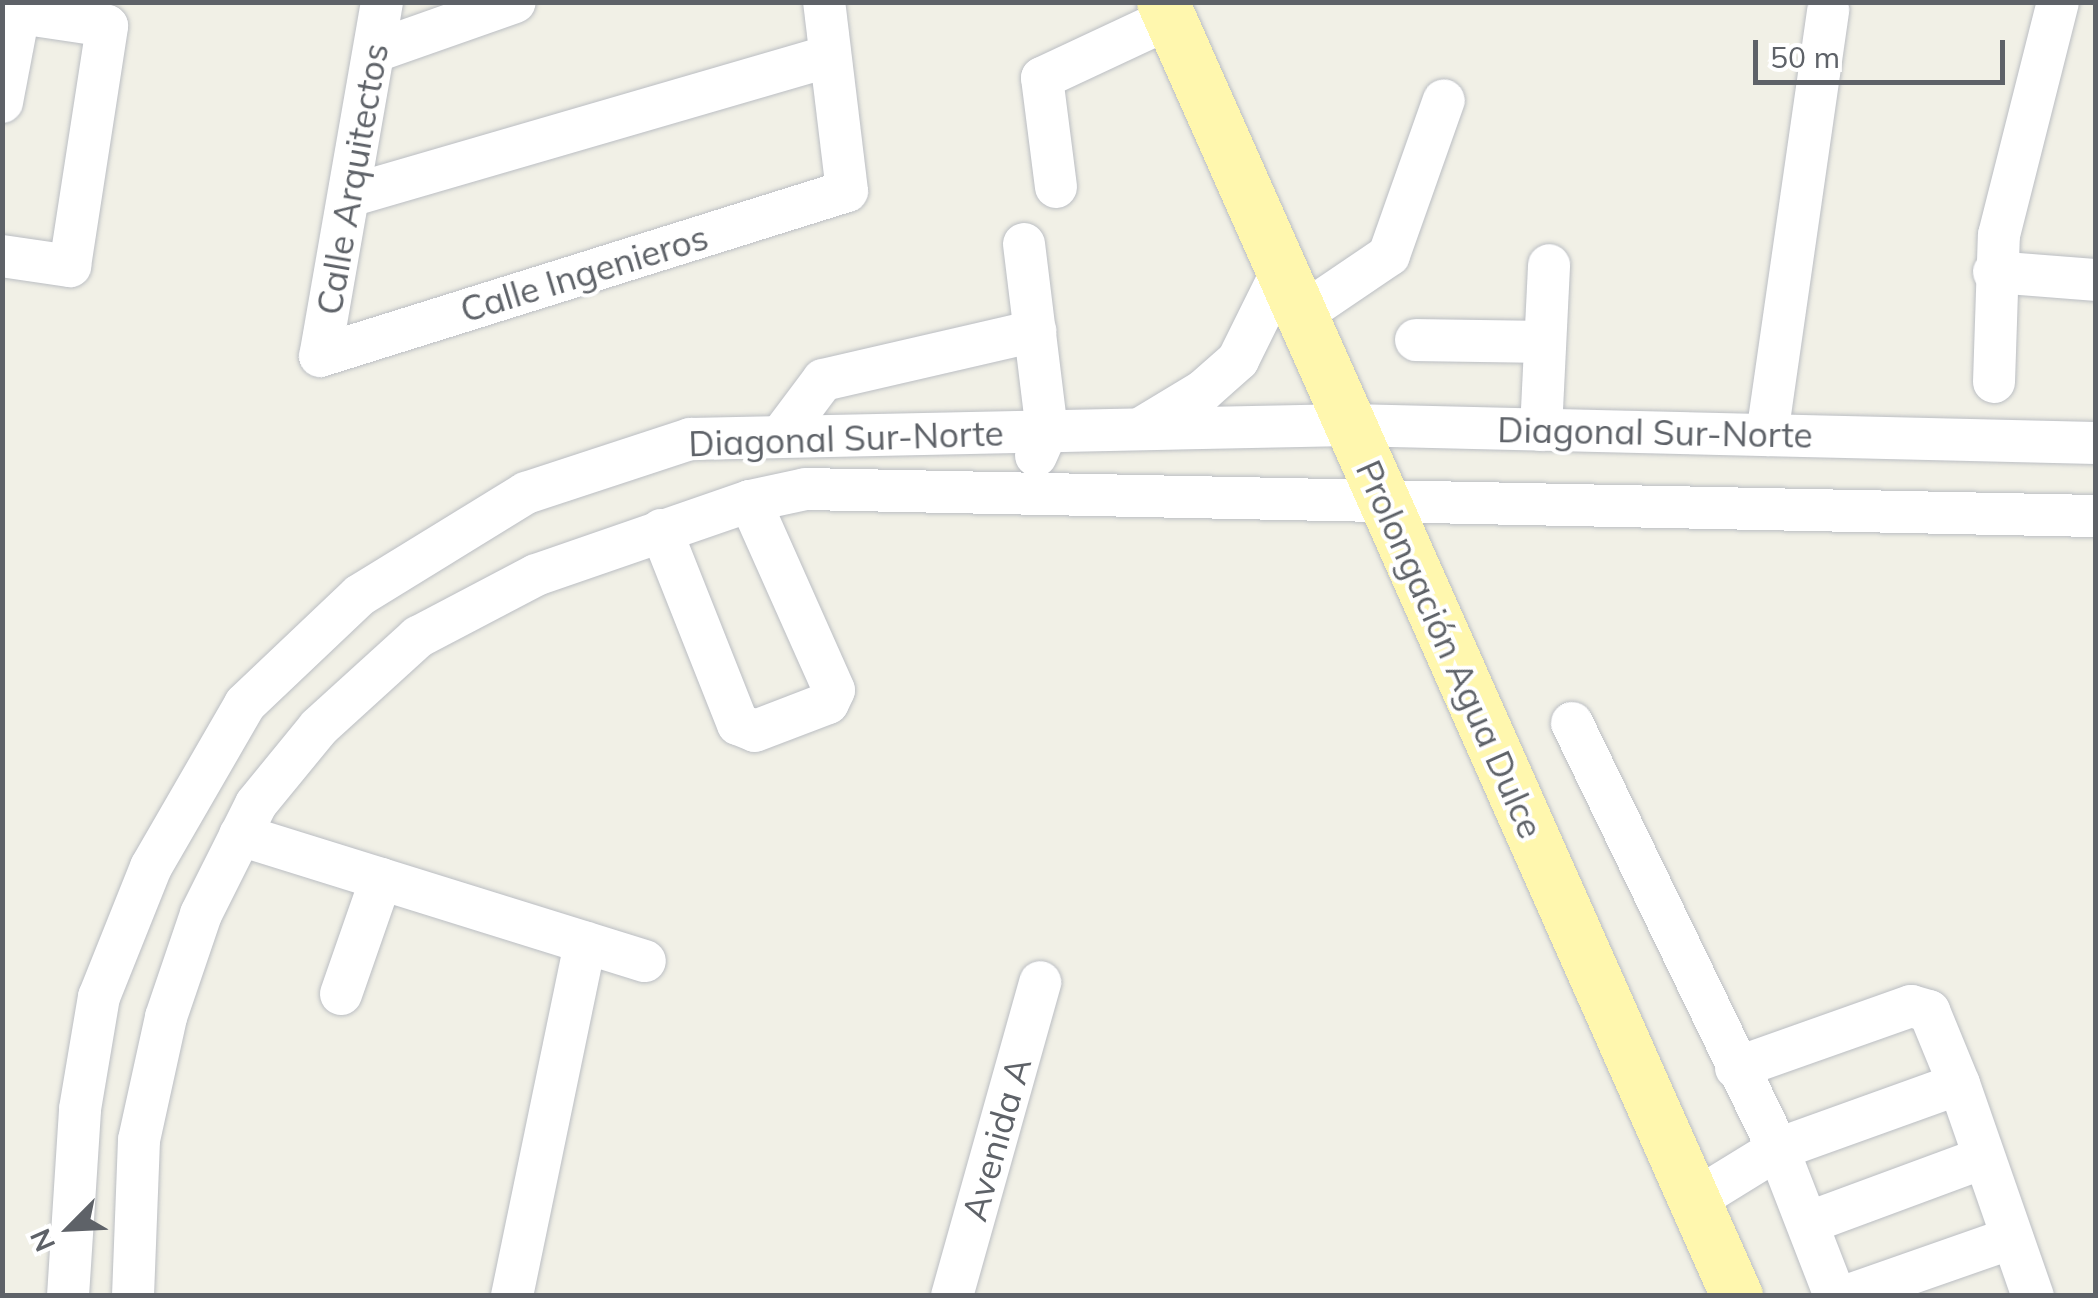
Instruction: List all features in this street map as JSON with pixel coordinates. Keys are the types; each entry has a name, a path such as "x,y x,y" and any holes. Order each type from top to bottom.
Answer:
{"main road":[{"name":"Prolongación Agua Dulce","path":"1167,10 1737,1296"}],"street":[{"name":"Calle Arquitectos","path":"320,356 382,2"},
{"path":"376,51 515,2"},
{"path":"350,196 830,56 824,2"},
{"path":"1994,382 1994,272 2058,2"},
{"path":"2,102 21,8 107,26 70,266 2,256"},
{"path":"1056,187 1042,78 1167,10"},
{"path":"1767,435 1828,10"},
{"name":"Calle Ingenieros","path":"320,356 847,191 830,56"},
{"path":"1140,429 1203,391 1238,360 1292,292 1389,254 1444,100"},
{"path":"806,488 857,474 1013,469 1040,452 1047,431 1024,244"},
{"path":"1541,430 1549,265"},
{"path":"1994,272 2096,280"},
{"path":"780,436 823,380 1035,331"},
{"path":"1416,340 1545,342"},
{"name":"Diagonal Sur-Norte","path":"68,1296 80,1109 100,997 151,867 245,704 360,595 526,493 690,439 780,436 1350,425 2096,444"},
{"name":"Diagonal Sur-Norte","path":"133,1296 138,1140 166,1018 202,914 256,804 319,727 418,637 536,575 750,500 806,488 2096,516"},
{"path":"660,530 738,724 755,731 828,703 834,690 750,500"},
{"path":"1572,723 1778,1149 1810,1222 1835,1296"},
{"path":"240,835 645,961"},
{"path":"341,994 381,879"},
{"path":"512,1296 585,942"},
{"name":"Avenida A","path":"952,1296 1040,982"},
{"path":"1736,1068 1910,1006 1928,1011 1959,1084 2033,1296"},
{"path":"1694,1200 1778,1149 1959,1084"},
{"path":"1810,1222 1983,1158"},
{"path":"1846,1296 2012,1238"}]}
